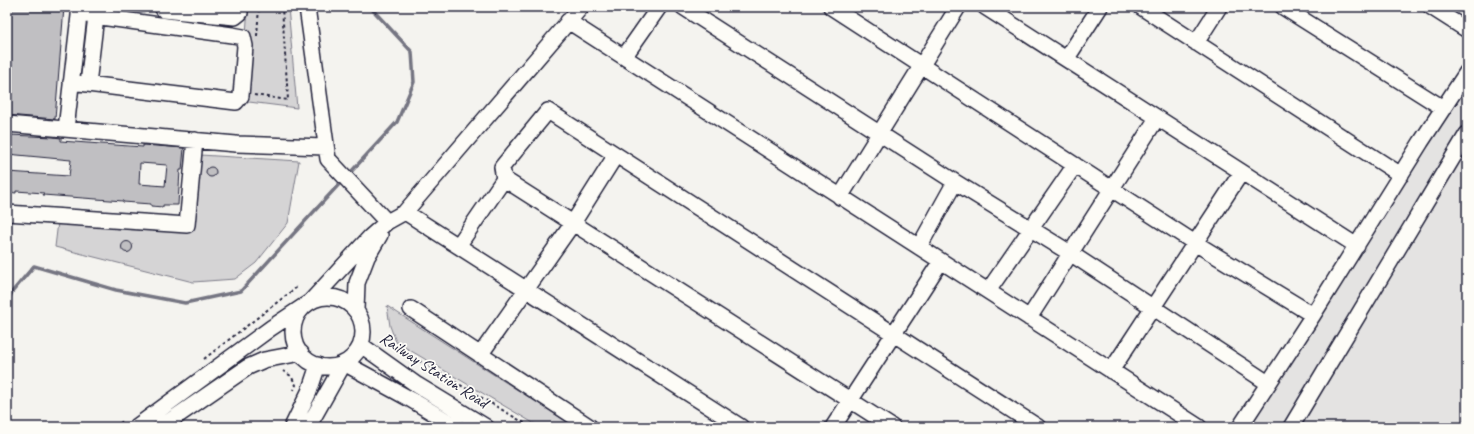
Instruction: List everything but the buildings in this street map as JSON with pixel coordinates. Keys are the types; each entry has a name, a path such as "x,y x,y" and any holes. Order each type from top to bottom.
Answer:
{"street":[{"path":"162,7 164,10 235,17 240,12 240,7"},
{"path":"307,7 325,147 328,159 387,222"},
{"path":"130,423 310,302 320,298 330,297 340,299 348,303 356,310 363,327 361,345 357,352 344,363 336,366 318,365 309,360 301,353 296,345 294,325 297,316 303,308 310,302 370,237 387,222 405,212 581,7"},
{"path":"624,57 659,7"},
{"path":"683,7 879,134 1153,307 1268,383"},
{"path":"831,7 1195,243 1313,315"},
{"path":"840,197 958,7"},
{"path":"985,7 1066,58 1241,173 1357,246"},
{"path":"1066,58 1100,7"},
{"path":"1141,7 1401,175"},
{"path":"1196,43 1219,7"},
{"path":"1283,7 1443,108"},
{"path":"1431,7 1467,30"},
{"path":"66,129 80,11 96,16 243,37 245,46 241,96 236,102 72,82"},
{"path":"88,84 96,16"},
{"path":"568,21 1199,427"},
{"path":"1240,427 1467,72"},
{"path":"457,245 504,179 502,167 548,111 1038,427"},
{"path":"1029,318 1157,118"},
{"path":"7,124 236,144 325,147"},
{"path":"1291,427 1467,134"},
{"path":"7,213 187,225 195,140"},
{"path":"480,355 573,223 614,158 613,153"},
{"path":"988,291 1075,165"},
{"path":"1111,371 1241,173"},
{"path":"504,179 892,427"},
{"path":"919,247 955,182"},
{"path":"405,212 741,427"},
{"path":"356,310 356,283 367,257 387,222"},
{"path":"832,427 941,261"},
{"path":"411,309 590,427"},
{"name":"Railway Station Road","path":"361,345 417,385 486,427"},
{"path":"161,427 248,367 264,360 301,353"},
{"path":"308,427 344,363"},
{"name":"Railway Station Road","path":"344,363 410,399 457,427"},
{"path":"292,427 309,392 318,365"}],"path":[{"path":"257,36 259,7"},
{"path":"254,88 254,95 288,100 282,7"},
{"path":"201,362 297,287"},
{"path":"394,345 531,427"},
{"path":"280,369 291,376 296,385 293,394"},
{"path":"115,427 130,423"}],"shaded area":[{"path":"248,7 288,7 297,108 241,101"},
{"path":"1467,75 1467,427 1250,427"},
{"path":"200,155 299,161 288,223 256,263 235,279 193,282 55,247 58,222 192,231"},
{"path":"387,306 575,427 540,427 396,342 390,326"}],"waterway":[{"path":"349,174 397,122 414,82 412,52 370,7"},
{"path":"7,303 12,292 34,266 116,290 185,303 241,291 343,180"}]}
